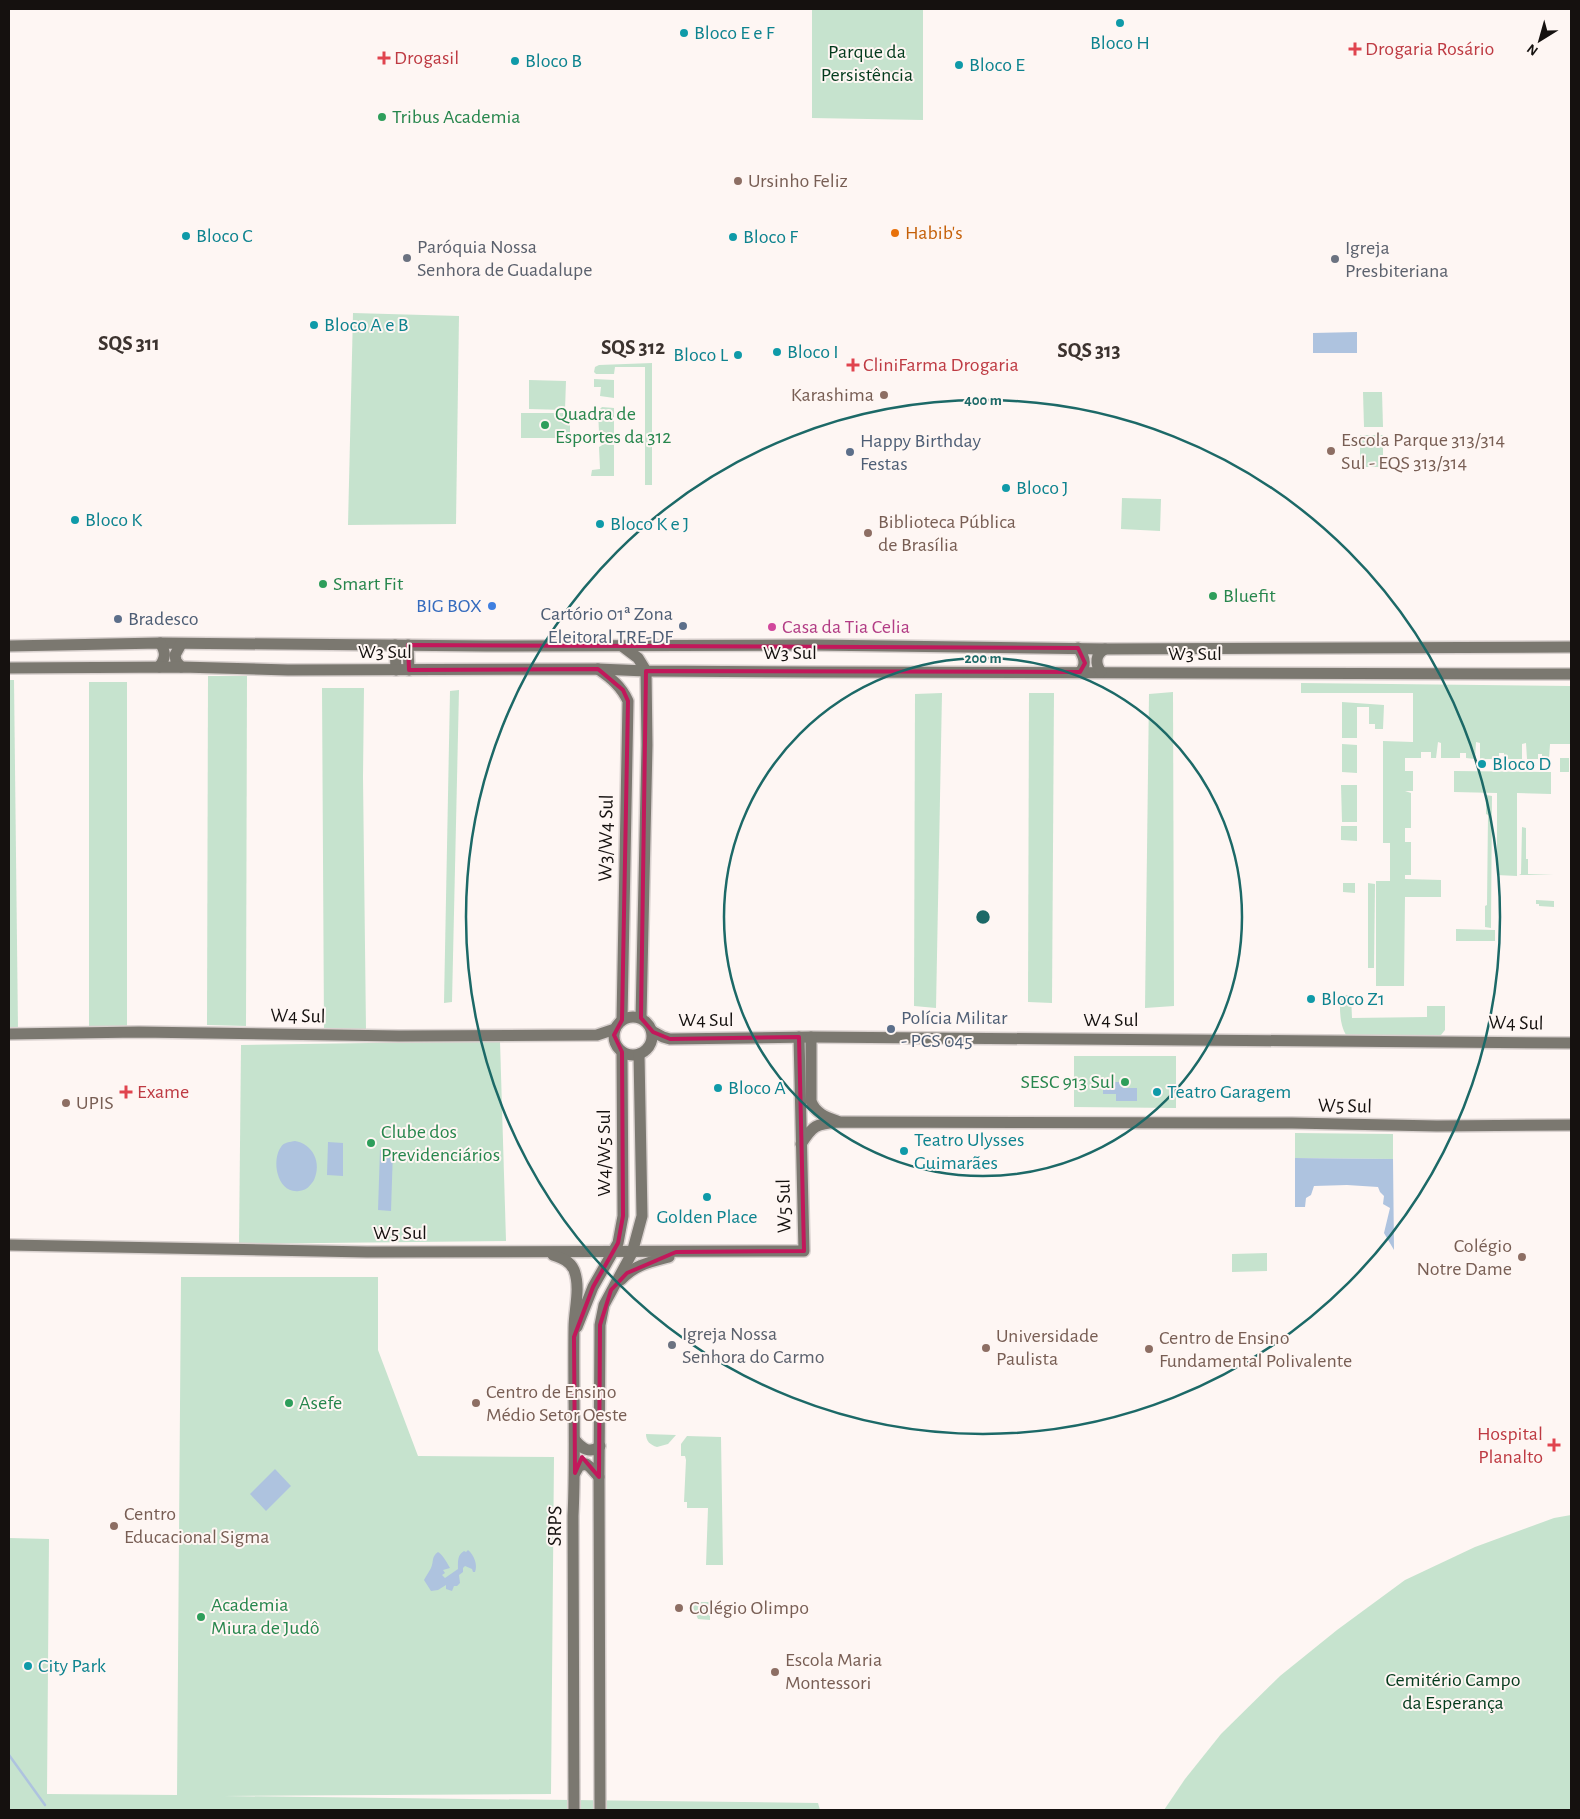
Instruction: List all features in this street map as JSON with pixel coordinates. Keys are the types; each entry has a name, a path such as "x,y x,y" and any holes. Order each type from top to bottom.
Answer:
{"main road":[{"name":"W3 Sul","path":"9,646 160,643 814,645 1105,649 1571,648"},
{"path":"159,667 164,661 165,656 160,643"},
{"path":"181,644 175,655 176,661 181,667"},
{"path":"395,644 396,670"},
{"path":"408,645 409,670"},
{"path":"620,645 638,658 646,671"},
{"path":"1078,648 1084,663 1084,668 1080,672"},
{"path":"1101,672 1097,666 1097,658 1101,651 1105,649"},
{"name":"W3 Sul","path":"9,668 181,667 288,670 598,669 646,671 1570,673"},
{"name":"W3/W4 Sul","path":"598,669 623,690 628,701 623,942 618,1025"},
{"name":"W3/W4 Sul","path":"641,1018 647,745 646,671"},
{"path":"646,697 654,679 665,671"},
{"path":"626,794 646,794"},
{"path":"624,866 644,867"},
{"path":"623,942 642,941"},
{"path":"631,1017 641,1018 649,1025 652,1032 650,1046 639,1054 634,1055 622,1052 615,1041 618,1025 631,1017"},
{"name":"W4 Sul","path":"9,1034 139,1032 398,1036 598,1035 618,1025"},
{"name":"W4 Sul","path":"652,1032 670,1039 811,1037 1571,1043"},
{"path":"799,1037 801,1144"},
{"path":"811,1037 810,1091 813,1106 820,1114 838,1122"},
{"name":"W4/W5 Sul","path":"614,1252 618,1243 623,1216 622,1052"},
{"name":"W4/W5 Sul","path":"632,1253 642,1216 639,1054"},
{"name":"W5 Sul","path":"9,1245 302,1251 632,1253 804,1251 801,1144 809,1132 817,1125 838,1122 1427,1126 1571,1125"},
{"path":"623,1216 635,1221 642,1216"},
{"path":"544,1252 566,1260 574,1270 576,1284 574,1338"},
{"name":"SRPS","path":"574,1810 574,1338 593,1287 614,1252"},
{"path":"611,1290 632,1269 676,1252"},
{"path":"600,1810 600,1325 604,1305 632,1253"},
{"path":"574,1440 579,1446 588,1451 600,1446"},
{"path":"575,1473 579,1466 586,1464 599,1478"}],"highlighted area":[{"path":"408,645 1078,648 1085,663 1080,672 646,671 641,1018 653,1032 670,1039 799,1037 804,1251 676,1252 627,1273 611,1290 600,1325 599,1477 582,1457 575,1473 574,1337 593,1287 618,1243 623,1216 622,1052 614,1035 622,1020 628,701 623,690 598,669 409,670"}],"green space":[{"name":"Parque da Persistência","path":"812,9 923,9 923,120 812,118"},
{"path":"353,313 459,316 456,524 348,525"},
{"path":"652,363 652,485 645,485 645,367 615,367 614,374 596,374 594,372 595,367 599,365"},
{"path":"594,379 614,380 614,398 600,396 601,387 594,387"},
{"path":"529,380 566,381 565,410 529,409"},
{"path":"1363,392 1382,392 1383,427 1364,427"},
{"path":"602,407 614,408 614,437 601,436 599,432 598,411"},
{"name":"Quadra de Esportes da 312","path":"521,413 570,413 570,438 521,438"},
{"path":"1360,435 1383,435 1383,467 1360,467"},
{"path":"604,444 614,445 614,476 591,476 592,470 600,469 599,447"},
{"path":"1122,498 1161,499 1160,531 1121,529"},
{"path":"208,676 247,676 246,1026 207,1025"},
{"path":"9,680 14,680 18,1029 9,1029"},
{"path":"89,682 127,682 127,1030 89,1030"},
{"path":"1301,683 1571,686 1571,744 1550,744 1549,759 1542,759 1542,754 1538,754 1538,759 1527,759 1526,743 1522,744 1522,759 1504,759 1504,753 1499,753 1499,759 1480,759 1480,743 1476,742 1475,759 1466,758 1466,753 1460,753 1460,758 1441,758 1441,743 1438,742 1436,758 1431,758 1431,752 1421,752 1421,758 1405,758 1405,771 1413,771 1413,791 1405,791 1411,793 1411,828 1405,828 1405,842 1411,842 1411,875 1405,875 1405,879 1441,880 1441,897 1405,897 1404,986 1376,986 1376,881 1390,881 1390,843 1383,843 1383,741 1413,742 1413,693 1301,693"},
{"path":"322,688 364,688 363,777 366,1030 324,1030"},
{"path":"459,690 452,1002 444,1003 450,691"},
{"path":"1173,692 1174,1006 1145,1008 1149,694"},
{"path":"942,693 936,1008 914,1006 915,694"},
{"path":"1029,693 1054,693 1052,1003 1028,1002"},
{"path":"1342,702 1384,705 1383,729 1375,729 1375,724 1369,724 1369,707 1357,707 1357,738 1342,738"},
{"path":"1342,744 1357,745 1357,773 1342,772"},
{"path":"1560,758 1569,758 1569,772 1560,772"},
{"path":"1454,771 1551,772 1551,794 1517,793 1517,876 1497,875 1497,793 1454,792"},
{"path":"1341,785 1357,785 1357,822 1342,822"},
{"path":"1486,795 1492,796 1491,928 1485,927 1488,815 1486,814"},
{"path":"1341,826 1357,826 1357,841 1341,840"},
{"path":"1522,827 1526,828 1528,874 1554,875 1519,875 1521,874"},
{"path":"1343,883 1355,883 1355,893 1343,892"},
{"path":"1368,883 1375,884 1374,968 1368,968"},
{"path":"1536,900 1554,901 1554,907 1539,906 1539,904 1536,904"},
{"path":"1456,929 1495,930 1495,941 1456,941"},
{"path":"1340,995 1351,995 1352,1018 1427,1017 1427,1006 1445,1006 1445,1030 1441,1035 1346,1035 1341,1021"},
{"name":"Clube dos Previdenciários","path":"500,1041 506,1241 239,1244 241,1045"},
{"name":"SESC 913 Sul","path":"1074,1056 1176,1056 1176,1108 1074,1107"},
{"path":"1295,1133 1393,1134 1393,1159 1295,1158"},
{"path":"1267,1253 1267,1271 1232,1272 1232,1254"},
{"path":"181,1277 378,1277 378,1350 418,1456 554,1457 551,1794 223,1796 818,1803 820,1810 9,1810 9,1538 49,1539 47,1794 177,1795"},
{"path":"646,1434 676,1435 668,1444 657,1447 649,1442"},
{"path":"687,1436 721,1437 723,1565 706,1565 708,1508 687,1508 687,1502 684,1502 686,1460 685,1456 681,1456 681,1444"},
{"name":"Cemitério Campo da Esperança","path":"1571,1515 1571,1810 1164,1810 1185,1779 1221,1734 1280,1676 1337,1630 1405,1580 1475,1547 1554,1518"},
{"path":"693,1602 710,1602 710,1620 698,1619 693,1608"}],"water":[{"path":"1357,332 1357,353 1313,353 1313,333"},
{"path":"1103,1082 1123,1082 1123,1088 1137,1088 1137,1101 1116,1101 1116,1094 1103,1094"},
{"path":"295,1141 307,1146 311,1150 317,1167 311,1184 306,1189 299,1191 292,1191 281,1182 276,1167 276,1160 282,1145"},
{"path":"328,1142 343,1143 343,1176 327,1175"},
{"path":"380,1150 393,1150 391,1211 378,1210"},
{"path":"1295,1158 1393,1159 1394,1250 1384,1233 1390,1208 1383,1204 1384,1196 1378,1187 1347,1185 1314,1186 1311,1195 1306,1198 1305,1207 1295,1207"},
{"path":"275,1469 291,1486 266,1511 250,1494"},
{"path":"468,1550 475,1560 475,1572 465,1566 463,1572 459,1575 460,1583 454,1586 452,1591 446,1589 446,1585 438,1590 431,1591 424,1580 436,1554 438,1552 442,1555 450,1568 443,1570 445,1573 442,1575 445,1578 458,1569 460,1555"}],"waterway":[{"path":"9,1755 45,1805"}],"place":[{"name":"Bloco H","path":"1120,23"},
{"name":"Bloco E e F","path":"684,33"},
{"name":"Drogaria Rosário","path":"1355,49"},
{"name":"Drogasil","path":"384,58"},
{"name":"Bloco B","path":"515,61"},
{"name":"Bloco E","path":"959,65"},
{"name":"Tribus Academia","path":"382,117"},
{"name":"Ursinho Feliz","path":"738,181"},
{"name":"Habib's","path":"895,233"},
{"name":"Bloco C","path":"186,236"},
{"name":"Bloco F","path":"733,237"},
{"name":"Paróquia Nossa Senhora de Guadalupe","path":"407,258"},
{"name":"Igreja Presbiteriana","path":"1335,259"},
{"name":"Bloco A e B","path":"314,325"},
{"name":"Bloco I","path":"777,352"},
{"name":"Bloco L","path":"738,355"},
{"name":"CliniFarma Drogaria","path":"853,365"},
{"name":"Karashima","path":"884,395"},
{"name":"Quadra de Esportes da 312","path":"545,425"},
{"name":"Escola Parque 313/314 Sul - EQS 313/314","path":"1331,451"},
{"name":"Happy Birthday Festas","path":"850,452"},
{"name":"Bloco J","path":"1006,488"},
{"name":"Bloco K","path":"75,520"},
{"name":"Bloco K e J","path":"600,524"},
{"name":"Biblioteca Pública de Brasília","path":"868,533"},
{"name":"Smart Fit","path":"323,584"},
{"name":"Bluefit","path":"1213,596"},
{"name":"BIG BOX","path":"492,606"},
{"name":"Bradesco","path":"118,619"},
{"name":"Cartório 01ª Zona Eleitoral TRE-DF","path":"683,626"},
{"name":"Casa da Tia Celia","path":"772,627"},
{"name":"Bloco D","path":"1482,764"},
{"name":"Bloco Z1","path":"1311,999"},
{"name":"Polícia Militar - PCS 045","path":"891,1029"},
{"name":"SESC 913 Sul","path":"1125,1082"},
{"name":"Bloco A","path":"718,1088"},
{"name":"Exame","path":"126,1092"},
{"name":"Teatro Garagem","path":"1157,1092"},
{"name":"UPIS","path":"66,1103"},
{"name":"Clube dos Previdenciários","path":"371,1143"},
{"name":"Teatro Ulysses Guimarães","path":"904,1151"},
{"name":"Golden Place","path":"707,1197"},
{"name":"Colégio Notre Dame","path":"1522,1257"},
{"name":"Igreja Nossa Senhora do Carmo","path":"672,1345"},
{"name":"Universidade Paulista","path":"986,1348"},
{"name":"Centro de Ensino Fundamental Polivalente","path":"1149,1349"},
{"name":"Asefe","path":"289,1403"},
{"name":"Centro de Ensino Médio Setor Oeste","path":"476,1403"},
{"name":"Hospital Planalto","path":"1554,1445"},
{"name":"Centro Educacional Sigma","path":"114,1526"},
{"name":"Colégio Olimpo","path":"679,1608"},
{"name":"Academia Miura de Judô","path":"201,1617"},
{"name":"City Park","path":"28,1666"},
{"name":"Escola Maria Montessori","path":"775,1672"}],"district":[{"name":"SQS 311","path":"129,343"},
{"name":"SQS 312","path":"633,347"},
{"name":"SQS 313","path":"1089,350"}]}
